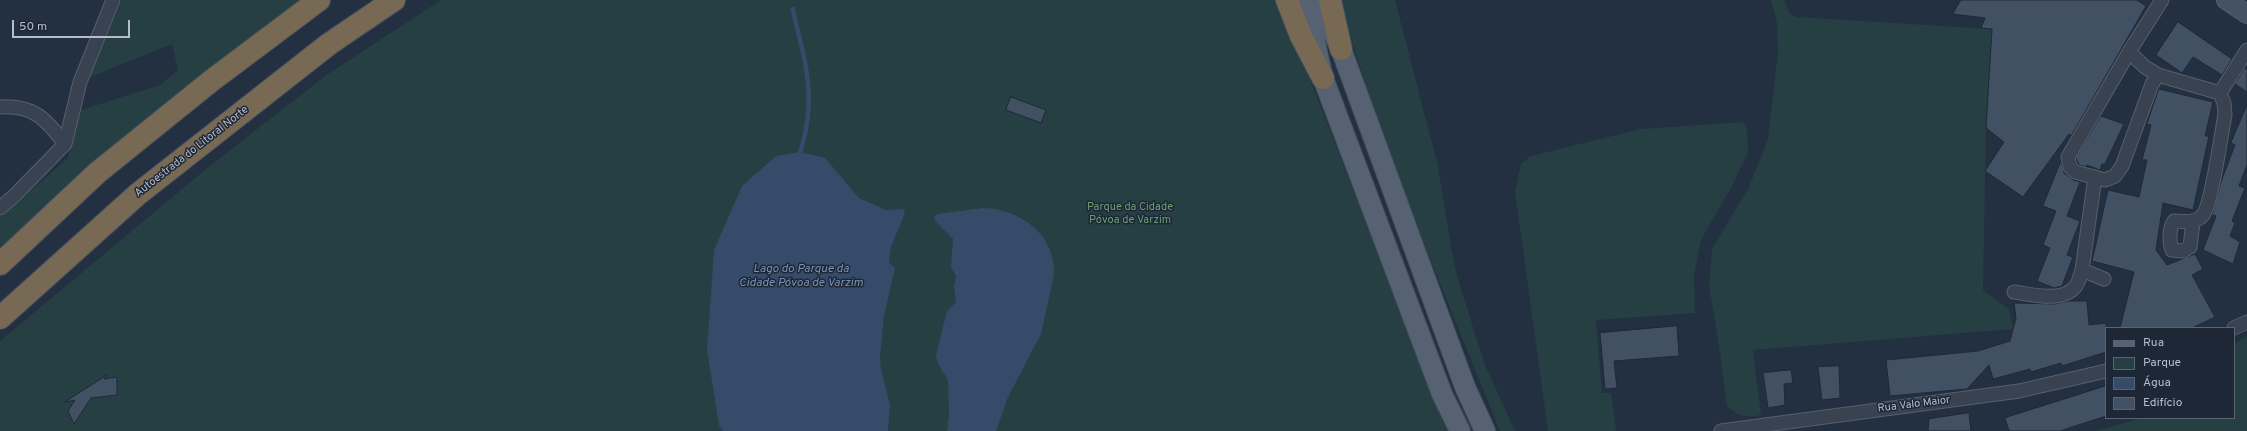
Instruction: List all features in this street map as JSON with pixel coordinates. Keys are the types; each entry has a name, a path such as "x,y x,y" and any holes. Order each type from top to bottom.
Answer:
{"highway":[{"path":"0,264 97,173 211,81 319,0"},
{"name":"Autoestrada do Litoral Norte","path":"0,318 32,287 138,194 329,44 394,0"},
{"path":"1287,0 1301,36 1323,78"},
{"path":"1330,0 1341,49"}],"main road":[{"path":"1300,0 1312,30 1323,78 1442,394 1460,431"},
{"path":"1317,0 1341,49 1465,388 1485,431"}],"street":[{"path":"0,208 14,196 65,144 80,82 113,0"},
{"path":"2158,75 2152,84 2122,166 2114,176 2105,180 2075,172 2070,167 2068,157 2129,52 2162,0"},
{"path":"2226,0 2247,14"},
{"path":"2220,93 2247,50"},
{"path":"2129,52 2145,67 2158,75 2220,93"},
{"path":"2193,222 2203,215 2209,196 2224,115 2224,103 2220,93"},
{"path":"0,107 27,108 46,120 65,144"},
{"path":"2014,292 2051,296 2066,294 2077,286 2082,270 2095,177"},
{"path":"2082,270 2104,279"},
{"path":"2235,328 2247,322"},
{"name":"Rua Valo Maior","path":"1721,431 2019,391 2105,371"}],"green space":[{"path":"122,0 303,0 0,261 0,217 68,158 78,111 160,85 178,70 172,44 88,78"},
{"name":"Parque da Cidade Póvoa de Varzim","path":"441,0 1279,0 1447,431 0,431 0,341 206,169 325,76"},
{"path":"1340,0 1395,0 1438,166 1457,276 1485,365 1515,431 1500,431 1414,218 1374,110"},
{"path":"1771,0 1784,0 1790,14 1796,17 1992,29 1986,128 1983,290 2009,309 2013,329 1753,350 1761,415 1742,416 1727,406 1709,285 1712,249 1749,187 1768,139 1778,52 1777,23"},
{"path":"1743,122 1747,130 1748,152 1733,184 1701,240 1694,276 1695,313 1596,320 1602,393 1611,393 1616,431 1548,431 1515,192 1521,164 1531,156 1641,129"},
{"path":"2247,336 2247,431 2095,431 2139,419 2235,419 2235,343"}],"water":[{"name":"Lago do Parque da Cidade Póvoa de Varzim","path":"800,152 825,158 859,198 886,210 903,209 905,213 891,247 889,263 895,268 884,316 880,356 881,369 890,405 888,431 723,431 719,425 707,350 714,250 742,186 776,156"},
{"path":"983,208 1010,213 1023,219 1034,227 1042,236 1049,248 1053,261 1054,275 1041,334 1008,397 996,431 947,431 949,415 948,380 938,364 936,355 947,311 956,302 954,287 956,276 951,267 953,239 935,221 934,217 937,214"}],"building":[{"path":"1961,0 2137,0 2146,6 2070,138 2071,135 2069,134 2023,197 1985,171 2004,142 1986,128 1992,29 1981,28 1985,18 1953,14"},
{"path":"2178,22 2232,59 2222,75 2193,57 2182,73 2156,55"},
{"path":"2245,68 2247,69 2247,92 2235,84"},
{"path":"2159,89 2213,102 2205,136 2209,136 2193,210 2163,203 2156,250 2167,265 2195,254 2203,269 2192,275 2215,317 2194,327 2120,327 2134,272 2092,261 2108,190 2139,197 2147,160 2142,160 2151,125 2147,124"},
{"path":"1011,97 1046,110 1041,123 1006,110"},
{"path":"2247,105 2247,165 2239,186 2245,188 2232,221 2235,223 2230,236 2240,242 2233,264 2203,250 2216,216 2212,215 2222,179 2235,145 2231,143"},
{"path":"2101,116 2124,124 2105,164 2102,164 2100,170 2087,165 2086,167 2079,165 2076,158"},
{"path":"2061,161 2064,173 2073,180 2080,182 2067,216 2080,221 2067,255 2073,257 2062,286 2054,288 2037,281 2050,248 2043,245 2056,211 2043,206"},
{"path":"2068,301 2087,301 2089,325 2106,323 2105,352 2062,366 2061,363 2031,372 2030,369 1993,379 1989,365 1967,389 1890,396 1886,360 1978,351 2010,341 2016,318 2014,303 2055,304"},
{"path":"1677,326 1679,356 1614,361 1617,388 1605,389 1600,333"},
{"path":"1839,366 1840,398 1822,400 1818,367"},
{"path":"1791,370 1793,383 1784,384 1785,405 1768,408 1763,373"},
{"path":"107,375 104,379 117,377 117,395 91,398 74,424 68,411 75,400 65,402"},
{"path":"2105,386 2105,416 2060,431 2009,431 2005,418"},
{"path":"1969,413 1971,431 1928,431 1929,419"}],"waterway":[{"path":"793,9 804,56 809,96 808,119 800,152"}]}
